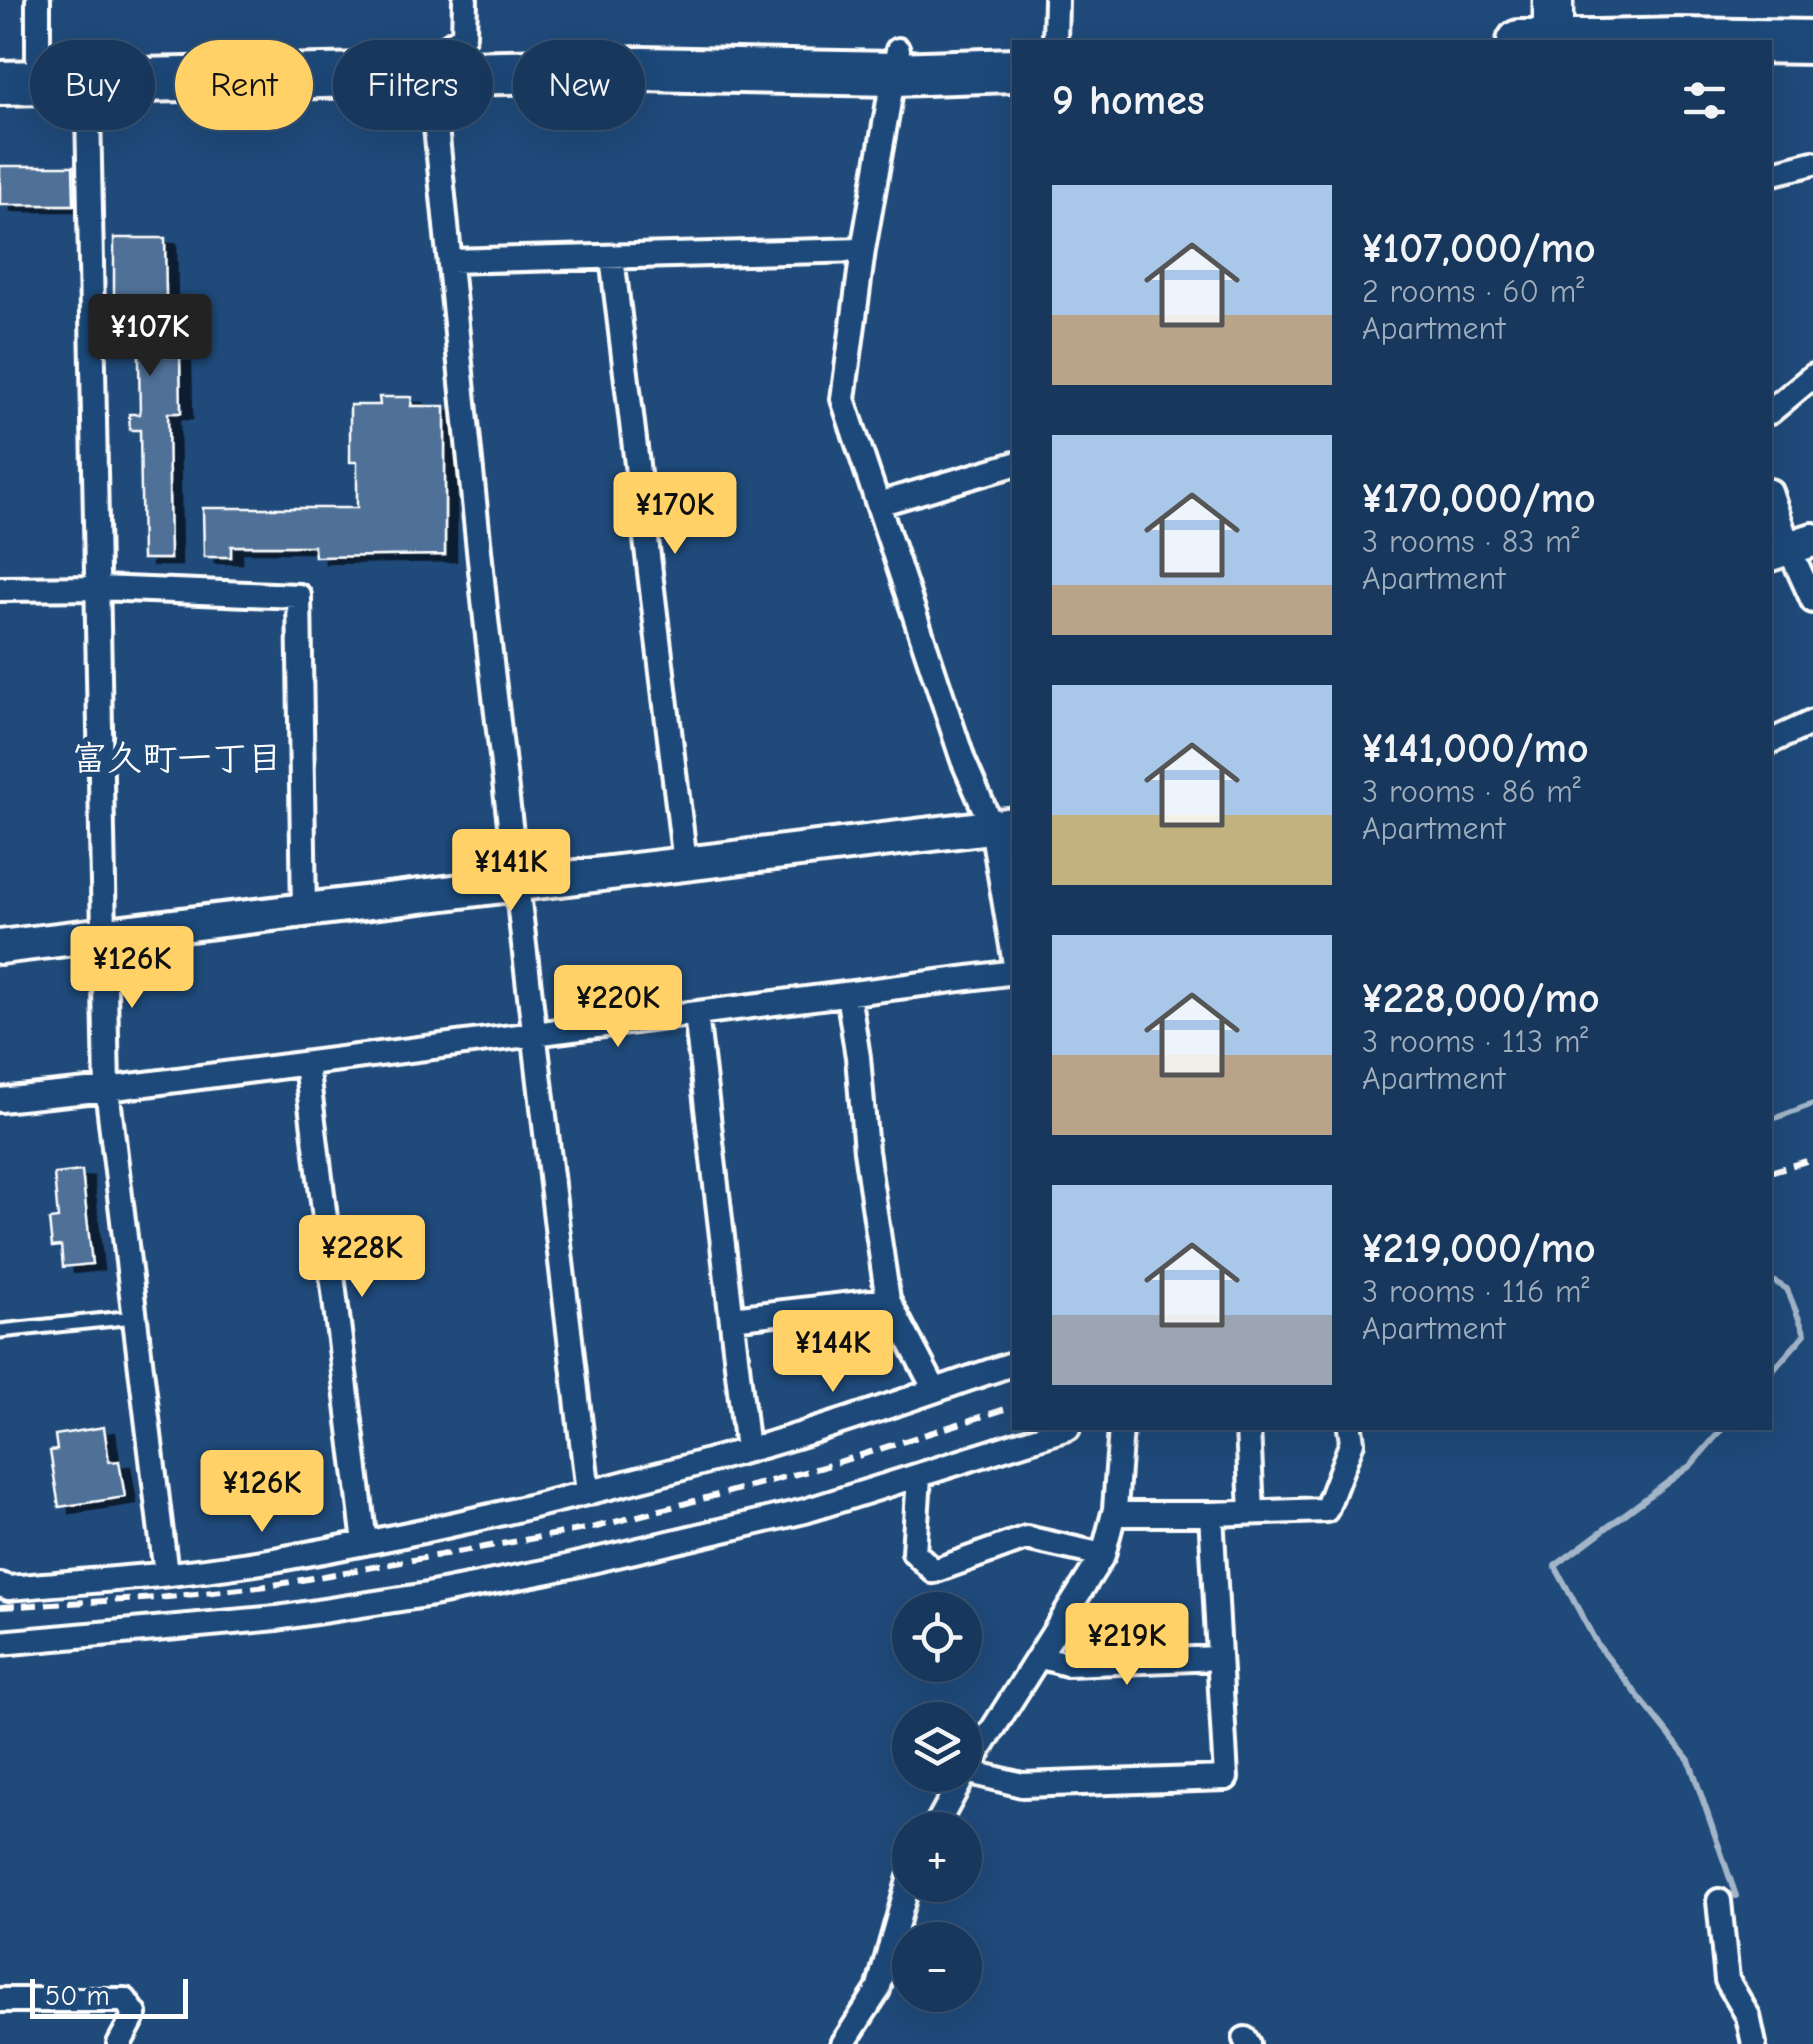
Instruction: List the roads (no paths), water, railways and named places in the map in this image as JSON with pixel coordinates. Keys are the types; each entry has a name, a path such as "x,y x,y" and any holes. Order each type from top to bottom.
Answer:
{"highway":[{"path":"1772,42 1813,42"},
{"path":"493,67 642,69 896,62 1012,50"},
{"path":"896,62 1012,70"},
{"path":"1772,66 1813,65"},
{"path":"155,69 333,67"},
{"path":"0,83 30,79"}],"main road":[{"path":"1552,0 1554,40"}],"street":[{"path":"19,58 38,0"},
{"path":"460,40 464,36 464,0"},
{"path":"1055,40 1056,0"},
{"path":"896,62 863,250 843,398 964,760 1003,825 1012,929"},
{"path":"88,130 107,1089 166,1574"},
{"path":"439,130 515,882 588,1493"},
{"path":"1772,173 1813,163"},
{"path":"450,261 863,250"},
{"path":"612,257 685,863"},
{"path":"1772,410 1813,376"},
{"path":"878,504 1012,465"},
{"path":"1772,496 1813,602"},
{"path":"0,589 99,588 299,596 304,911"},
{"path":"1772,741 1813,722"},
{"path":"0,947 1003,825"},
{"path":"0,1100 1012,972"},
{"path":"848,994 872,1202 888,1300 935,1390"},
{"path":"696,1014 747,1450"},
{"path":"306,1064 365,1543"},
{"path":"732,1318 888,1300"},
{"path":"0,1585 9,1588 166,1574 365,1543 588,1493 747,1450 1012,1364"},
{"path":"0,1642 277,1618 426,1595 680,1542 804,1511 1062,1430"},
{"path":"982,1747 1103,1555 1114,1514 1121,1430"},
{"path":"1248,1430 1252,1512"},
{"path":"1114,1514 1326,1510 1352,1442 1350,1430"},
{"path":"919,1477 914,1552 934,1570 1026,1538 1103,1555"},
{"path":"982,1777 1022,1785 1226,1778 1211,1514"},
{"path":"1041,1657 1068,1664 1219,1658"},
{"path":"1719,1901 1727,1980 1748,2016 1754,2044"},
{"path":"843,2044 878,1990 903,1902"},
{"path":"0,2000 125,2000 135,2014 119,2044"}],"lane":[{"path":"0,1331 134,1317"}],"waterway":[{"path":"1772,1119 1813,1104"},
{"path":"1772,1280 1787,1289 1805,1334 1772,1372"},
{"path":"1721,1430 1691,1465 1555,1566 1597,1644 1689,1760 1736,1896"}],"railway":[{"path":"1772,1171 1813,1159"},
{"path":"0,1607 159,1598 268,1586 596,1527 823,1467 1012,1407"}],"district":[{"name":"富久町一丁目","path":"177,758"}]}
